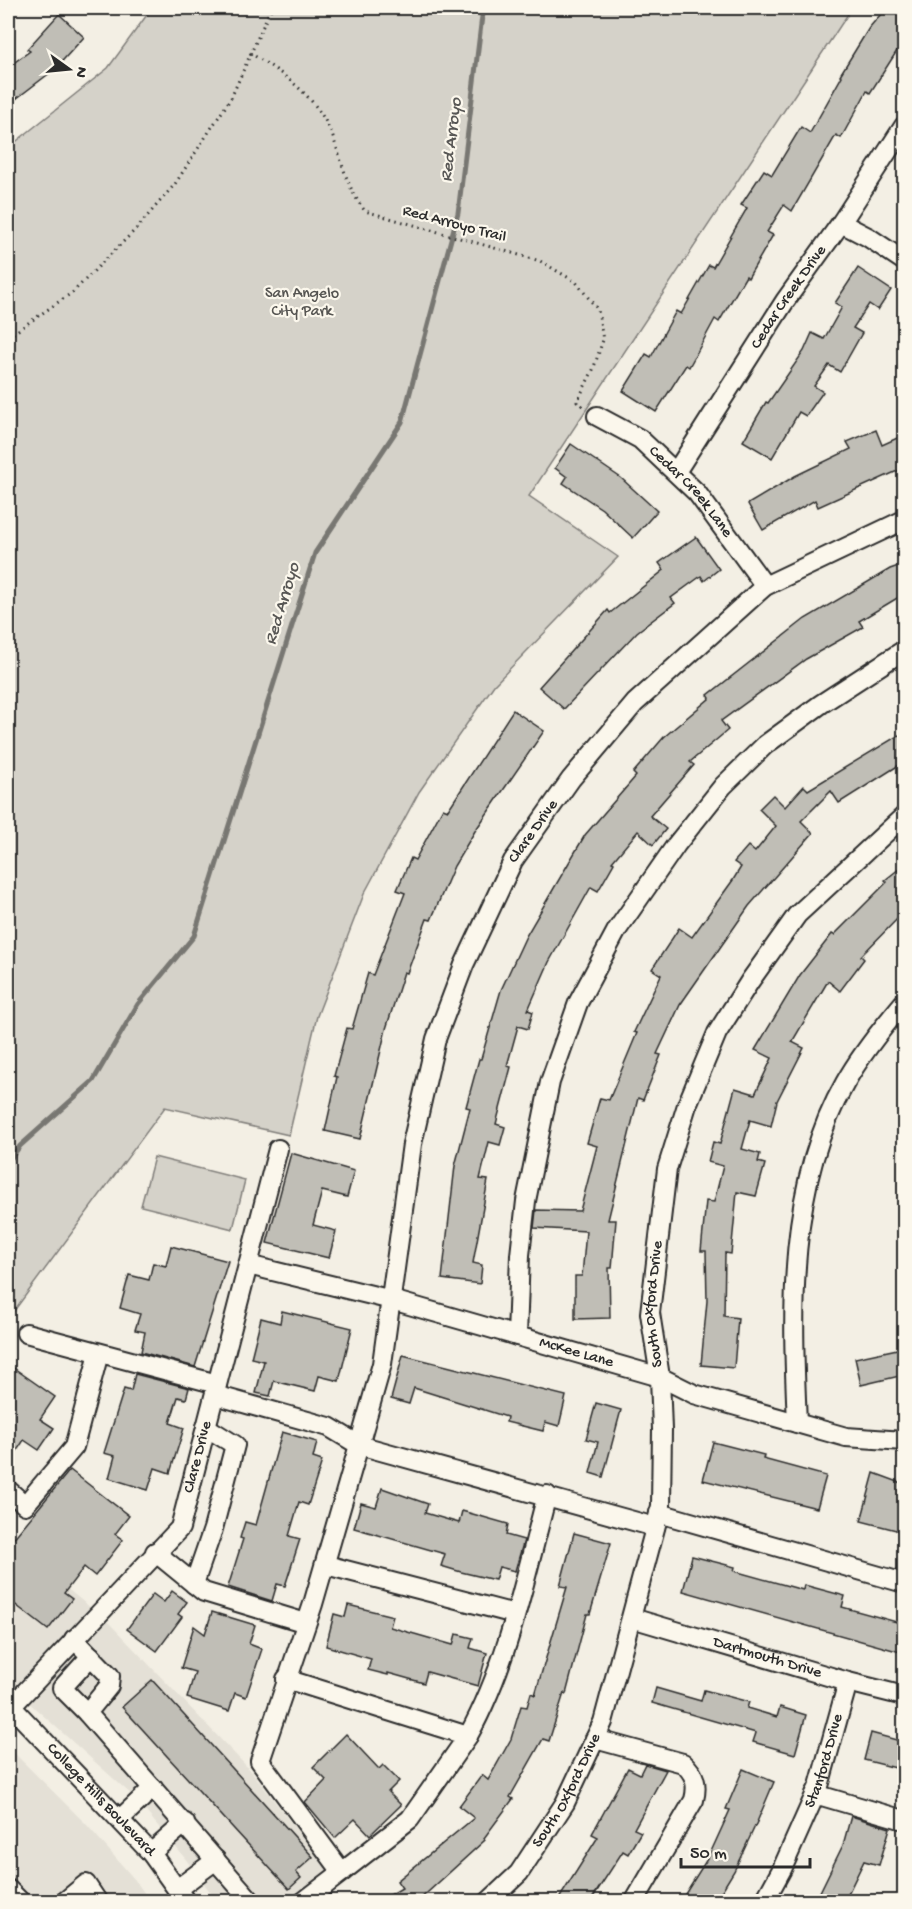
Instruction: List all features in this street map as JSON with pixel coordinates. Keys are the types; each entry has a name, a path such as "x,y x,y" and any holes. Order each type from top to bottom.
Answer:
{"street":[{"name":"Cedar Creek Drive","path":"676,472 785,302 841,223 904,126"},
{"path":"841,223 868,237 904,261"},
{"name":"Cedar Creek Lane","path":"597,416 640,440 676,472 721,523 765,586"},
{"name":"Clare Drive","path":"342,1872 260,1761 326,1565 382,1364 412,1144 436,1040 464,965 513,861 571,779 635,703 765,586 904,520"},
{"path":"518,1336 520,1255 526,1201 550,1082 578,1003 617,930 676,845 723,786 756,753 821,704 904,650"},
{"name":"South Oxford Drive","path":"489,1902 519,1873 565,1803 603,1722 657,1520 662,1430 660,1377 650,1313 667,1169 687,1105 717,1033 750,981 797,915 904,816"},
{"path":"797,1423 793,1329 797,1245 805,1197 821,1139 844,1083 904,1002"},
{"name":"Clare Drive","path":"10,1705 180,1528 278,1149"},
{"name":"McKee Lane","path":"248,1265 392,1300 518,1336 660,1377 694,1394 846,1437 904,1442"},
{"path":"26,1333 216,1389 329,1428 359,1445 547,1495 657,1520 904,1583"},
{"path":"8,1490 25,1505 74,1447 99,1353"},
{"path":"194,1584 213,1529 235,1445 206,1427"},
{"path":"303,1902 410,1819 468,1736 489,1699 547,1495"},
{"path":"155,1552 204,1592 306,1623"},
{"path":"326,1565 515,1614"},
{"name":"Dartmouth Drive","path":"632,1618 848,1682 904,1696"},
{"path":"74,1639 110,1676 109,1686 87,1713"},
{"path":"91,1656 62,1688 87,1713 216,1860 242,1898"},
{"path":"286,1679 468,1736"},
{"name":"Stanford Drive","path":"764,1902 782,1869 815,1794 848,1682"},
{"name":"College Hills Boulevard","path":"10,1705 151,1853 182,1895"},
{"path":"595,1739 683,1763 692,1771 695,1780 694,1800 634,1902"},
{"path":"120,1819 153,1788"},
{"path":"815,1794 904,1820"},
{"path":"151,1853 185,1824"},
{"path":"182,1895 216,1860"},
{"path":"64,1902 86,1884 98,1902"},
{"path":"8,1889 21,1902"}],"path":[{"path":"8,337 73,292 137,228 175,184 231,98 272,8"},
{"name":"Red Arroyo Trail","path":"250,53 276,69 308,94 329,129 353,195 365,211 540,261 576,282 598,310 603,340 577,402 597,416"}],"shaded area":[{"path":"8,1540 109,1623 253,1773 340,1887 319,1901 217,1901 133,1796 8,1684"},
{"path":"8,1747 86,1824 135,1880 150,1901 8,1901"}],"green space":[{"name":"San Angelo City Park","path":"152,8 852,8 529,496 618,557 494,685 419,792 364,894 317,1016 289,1135 165,1107 8,1319 8,148 108,68"},
{"path":"154,1157 245,1180 233,1229 141,1206"}],"building":[{"path":"886,8 904,8 904,40 870,93 867,91 841,138 836,135 792,211 784,205 767,232 773,235 748,278 746,276 719,322 715,319 689,367 686,365 656,412 623,391 646,354 651,357 676,311 681,314 709,265 713,267 747,208 741,205 764,170 772,175 801,127 810,133 842,76 840,75 869,28"},
{"path":"59,14 84,37 55,69 8,105 8,67 30,51 27,49"},
{"path":"858,268 891,290 878,310 869,304 853,328 862,333 840,372 829,365 814,386 823,392 806,416 799,412 772,458 743,441 766,402 768,403 804,351 812,333 824,339 842,307 835,303"},
{"path":"876,430 882,445 904,435 904,468 818,507 815,500 763,530 748,504 795,476 851,449 847,442"},
{"path":"571,444 621,478 657,511 633,538 602,509 563,483 567,477 555,468"},
{"path":"696,537 719,569 704,581 701,576 671,598 675,603 637,632 564,709 539,687 608,610 610,613 664,570 659,563"},
{"path":"904,564 904,594 859,621 863,627 806,659 721,721 728,730 690,762 694,765 650,816 666,829 653,845 638,831 612,862 614,863 598,891 591,887 549,962 528,1010 533,1012 528,1029 518,1026 507,1066 511,1067 496,1124 505,1127 500,1145 489,1142 480,1179 488,1180 473,1263 482,1265 480,1284 442,1279 455,1166 470,1108 466,1107 501,990 526,936 585,835 636,776 633,773 664,737 710,698 708,695 805,619 890,569"},
{"path":"513,710 544,731 475,831 454,866 431,920 427,919 407,973 404,972 386,1029 360,1139 325,1131 337,1077 334,1076 347,1028 352,1029 368,973 373,975 405,893 397,890 411,858 415,860 443,808 448,810"},
{"path":"904,732 904,762 839,803 831,791 801,821 813,833 749,906 680,1005 657,1054 661,1055 643,1100 638,1098 608,1220 616,1220 612,1268 609,1268 610,1318 575,1319 575,1276 582,1276 586,1231 534,1228 536,1210 580,1211 597,1146 587,1143 600,1098 609,1100 637,1033 634,1032 661,975 652,969 679,928 692,937 741,867 734,862 748,846 755,852 776,826 759,809 773,795 785,807 804,786 808,790"},
{"path":"904,865 904,912 861,956 864,959 840,991 828,981 792,1042 804,1048 777,1101 771,1126 750,1120 742,1149 760,1154 758,1162 765,1164 756,1196 737,1192 731,1254 725,1253 724,1316 738,1318 734,1368 701,1365 707,1301 706,1251 701,1251 706,1201 714,1202 723,1166 708,1162 713,1142 720,1144 735,1088 755,1094 772,1058 755,1050 800,975 832,934 834,935 887,882 885,880"},
{"path":"291,1153 354,1171 347,1197 322,1191 313,1225 336,1231 329,1258 267,1243"},
{"path":"171,1246 228,1261 195,1367 141,1352 145,1332 135,1330 140,1314 120,1308 129,1275 149,1280 153,1263 166,1266"},
{"path":"282,1311 352,1328 339,1381 319,1376 315,1391 274,1381 270,1396 256,1393 264,1361 251,1358 261,1318 280,1323"},
{"path":"902,1348 904,1375 861,1385 855,1358"},
{"path":"403,1355 566,1396 559,1426 545,1422 543,1431 506,1422 507,1417 414,1388 409,1404 391,1399"},
{"path":"8,1364 55,1397 40,1419 54,1428 39,1450 24,1440 8,1464"},
{"path":"135,1374 189,1388 186,1399 178,1397 170,1423 184,1428 170,1473 155,1468 148,1490 109,1478 115,1456 104,1453 124,1389 131,1391"},
{"path":"596,1403 621,1410 603,1477 590,1473 598,1442 586,1439"},
{"path":"282,1432 317,1442 313,1458 322,1461 308,1505 299,1502 289,1536 300,1539 285,1586 277,1584 272,1601 228,1587 243,1539 240,1538 245,1522 256,1525"},
{"path":"713,1442 764,1455 763,1459 826,1476 817,1508 703,1480"},
{"path":"70,1470 129,1516 115,1534 123,1540 95,1576 84,1567 64,1593 72,1599 48,1630 8,1599 8,1545"},
{"path":"874,1473 904,1484 904,1532 861,1521"},
{"path":"382,1488 428,1504 425,1513 459,1523 462,1511 508,1524 506,1535 524,1540 515,1571 499,1567 495,1580 461,1572 441,1566 445,1554 354,1528 361,1503 376,1507"},
{"path":"574,1533 611,1543 590,1614 587,1614 566,1694 564,1693 549,1741 543,1739 510,1797 513,1799 484,1838 485,1840 417,1902 378,1902 402,1888 397,1881 474,1818 459,1806 482,1775 488,1780 511,1739 521,1706 527,1707 531,1693 535,1695 567,1587 560,1586"},
{"path":"692,1556 735,1567 734,1571 803,1590 804,1585 845,1596 842,1607 904,1624 904,1653 683,1591"},
{"path":"172,1591 187,1602 178,1614 182,1617 157,1651 127,1629 153,1594 164,1602"},
{"path":"348,1605 393,1616 390,1627 453,1645 456,1634 473,1638 470,1648 487,1653 478,1686 427,1672 424,1683 368,1670 371,1659 326,1646 334,1614 345,1617"},
{"path":"212,1612 255,1625 249,1644 262,1649 246,1697 235,1693 229,1711 187,1698 195,1672 181,1668 194,1626 205,1634"},
{"path":"152,1680 313,1857 296,1872 301,1878 289,1889 122,1707"},
{"path":"656,1688 701,1701 704,1690 749,1702 747,1708 777,1717 780,1707 806,1715 795,1754 753,1742 756,1733 652,1703"},
{"path":"871,1733 904,1742 904,1770 864,1760"},
{"path":"346,1734 379,1769 383,1765 399,1781 388,1792 401,1805 370,1835 355,1819 335,1838 305,1802 326,1780 313,1767"},
{"path":"645,1764 666,1770 634,1829 641,1832 628,1854 623,1851 590,1902 557,1902 598,1837 592,1834 628,1768 640,1774"},
{"path":"743,1769 774,1782 734,1871 715,1902 680,1902 709,1856 730,1810 726,1809"},
{"path":"851,1816 890,1828 879,1865 864,1861 844,1902 815,1902 843,1845"}],"waterway":[{"name":"Red Arroyo","path":"8,1162 20,1146 93,1081 138,1004 194,936 315,553 402,422 458,213 483,8"}]}
